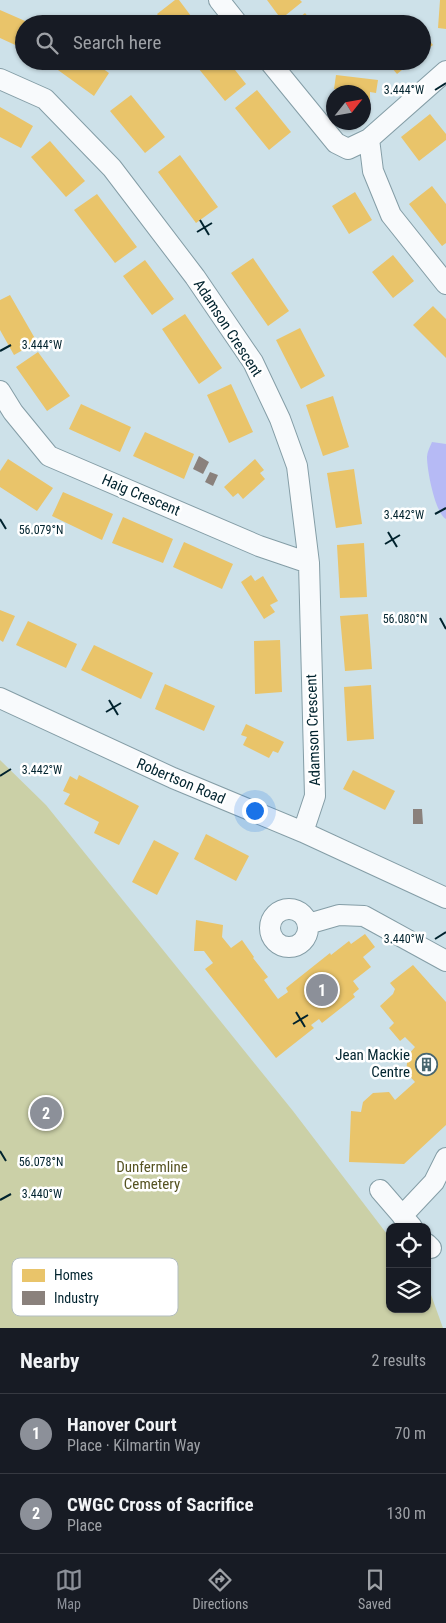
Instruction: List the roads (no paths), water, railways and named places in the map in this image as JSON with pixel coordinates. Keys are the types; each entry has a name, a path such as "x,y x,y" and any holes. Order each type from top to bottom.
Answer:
{"street":[{"path":"219,0 231,15"},
{"path":"276,70 336,143 348,149 368,139 446,71"},
{"name":"Adamson Crescent","path":"0,79 45,99 112,168 195,277 253,362 280,419 296,466 308,563 315,796 303,832"},
{"path":"368,139 373,171 391,215 446,284"},
{"name":"Haig Crescent","path":"0,391 13,412 49,456 259,546 308,563"},
{"name":"Robertson Road","path":"0,698 173,778 303,832 446,898"},
{"path":"308,924 339,915 364,916 446,960"},
{"path":"380,1190 407,1221 434,1182 446,1158"}],"water":[{"path":"432,442 446,444 446,519 438,509 428,471 427,457"}],"place":[{"name":"Hanover Court","path":"322,990"},
{"name":"Jean Mackie Centre","path":"426,1064"},
{"name":"CWGC Cross of Sacrifice","path":"46,1113"}],"park label":[{"name":"Dunfermline Cemetery","path":"152,1176"}]}
